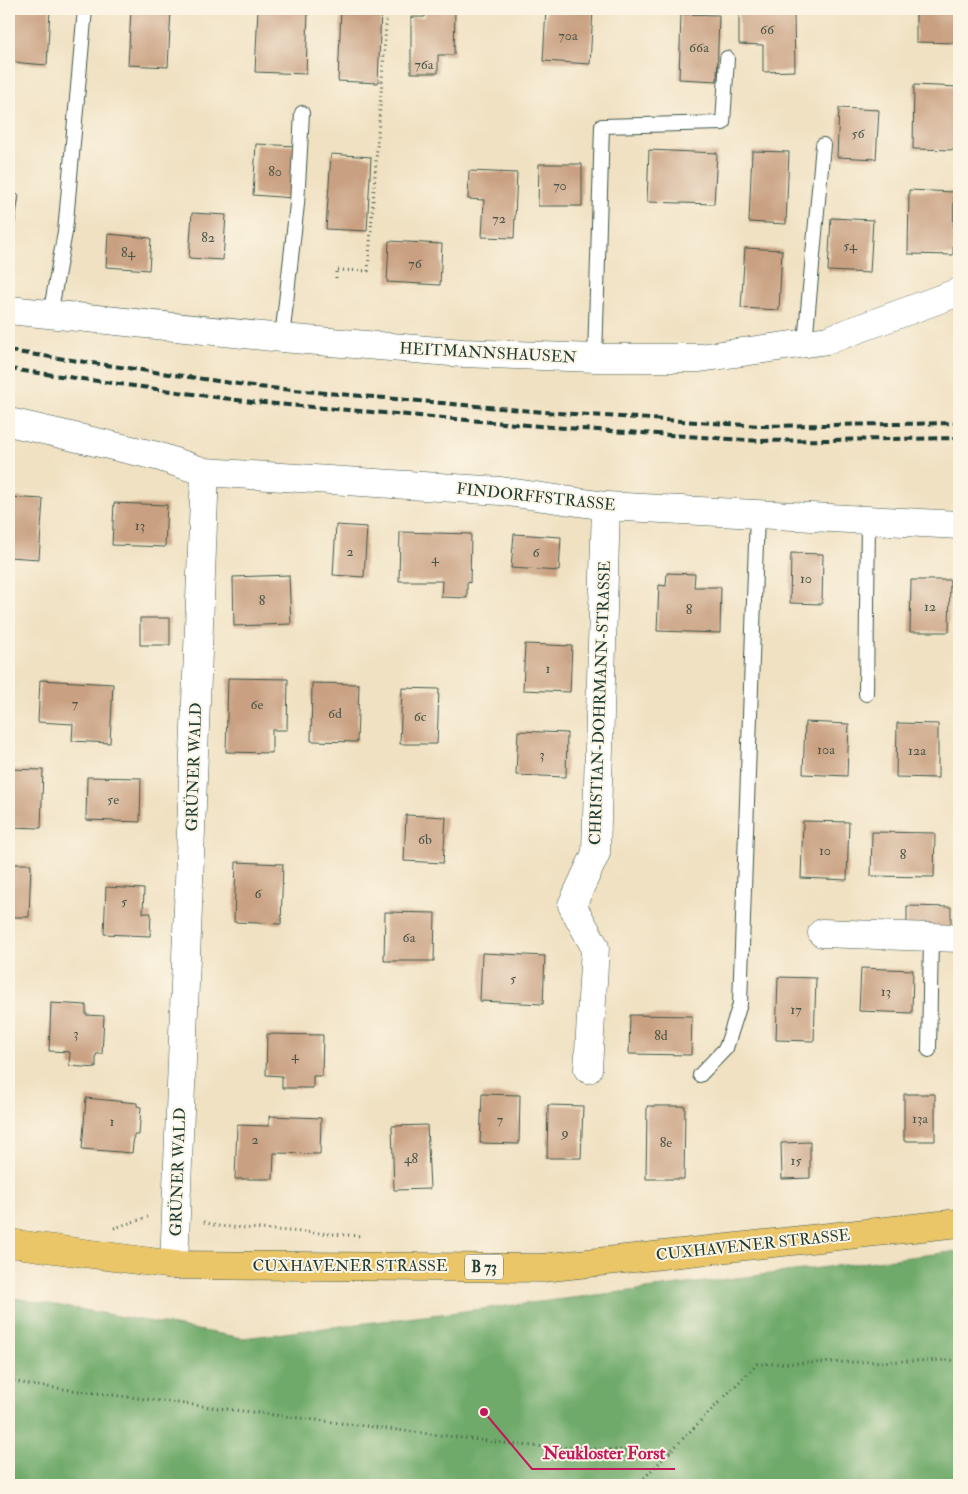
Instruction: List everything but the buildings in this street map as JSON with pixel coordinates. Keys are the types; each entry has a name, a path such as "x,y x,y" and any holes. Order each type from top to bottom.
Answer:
{"main road":[{"name":"CUXHAVENER STRASSE","path":"9,1243 174,1265 542,1268 959,1222"}],"street":[{"name":"HEITMANNSHAUSEN","path":"9,310 282,338 463,353 595,358 700,358 828,340 959,292"},
{"path":"9,422 157,456 205,472"},
{"name":"FINDORFFSTRASSE","path":"205,472 501,491 606,506 959,525"},
{"name":"GRÜNER WALD","path":"174,1265 205,472"},
{"name":"CHRISTIAN-DOHRMANN-STRASSE","path":"588,1069 595,947 572,905 596,853 606,506"},
{"path":"822,933 959,938"}],"lane":[{"path":"50,315 65,232 85,9"},
{"path":"595,358 602,126 723,123 727,58"},
{"path":"282,338 297,204 302,113"},
{"path":"805,343 823,145"},
{"path":"700,1075 726,1048 740,1004 757,514"},
{"path":"866,694 868,520"},
{"path":"929,1050 931,937"}],"path":[{"path":"336,278 336,270 368,271 387,11"},
{"path":"112,1228 152,1216 197,1219 217,1226 370,1237"},
{"path":"637,1485 757,1364 959,1360"},
{"path":"9,1380 41,1386 528,1446 671,1452"}],"green space":[{"path":"959,1251 959,1485 9,1485 9,1297 243,1338"}],"railway":[{"path":"9,351 259,387 556,413 762,426 959,423"},
{"path":"9,369 252,402 552,427 760,441 959,438"}],"place":[{"name":"Neukloster Forst","path":"484,1412"}]}
